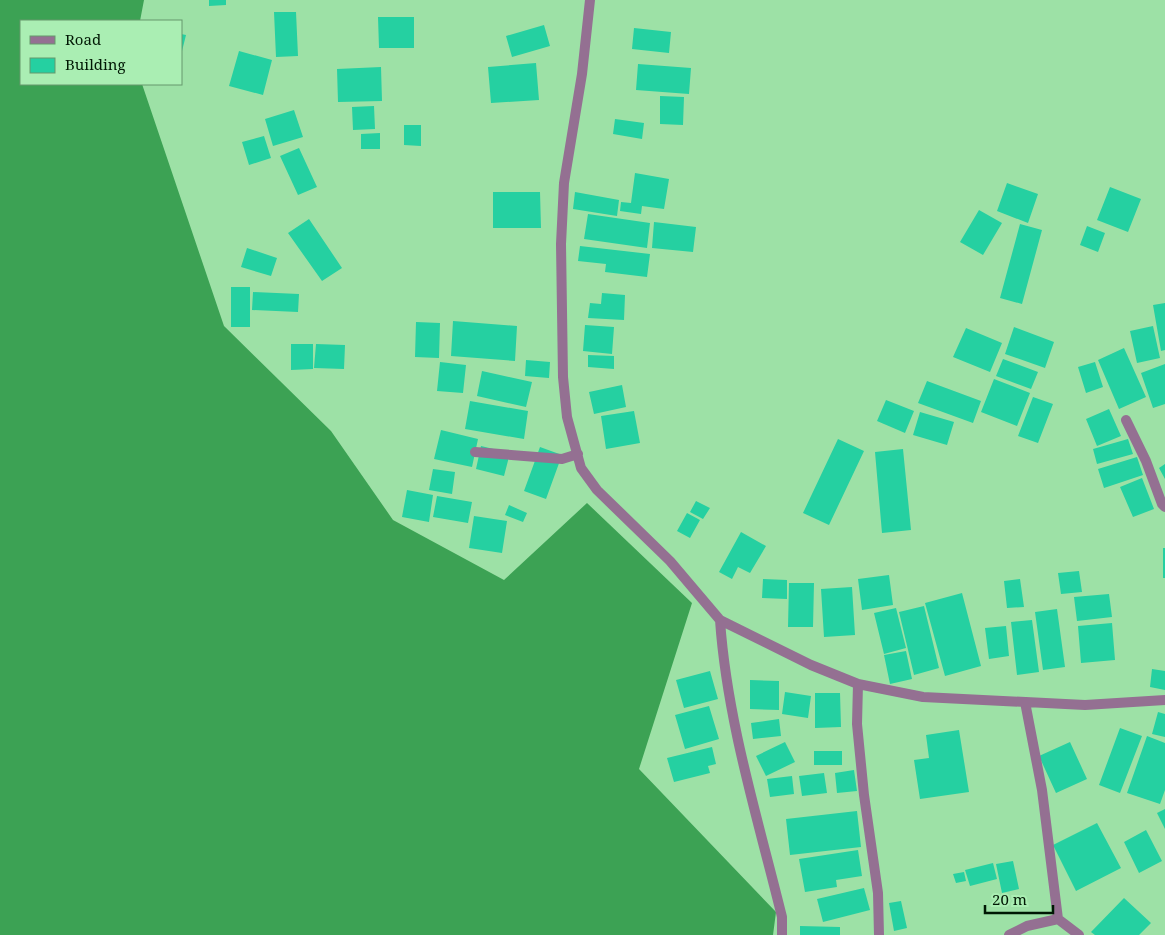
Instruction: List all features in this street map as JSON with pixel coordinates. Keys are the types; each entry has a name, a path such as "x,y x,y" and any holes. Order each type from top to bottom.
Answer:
{"street":[{"path":"590,0 582,74 564,183 561,244 563,377 567,417 581,468 597,490 670,560 720,620 810,665 858,684 923,697 1085,705 1165,700"},
{"path":"1126,420 1146,461 1162,504 1165,507"},
{"path":"475,452 562,459 578,454"},
{"path":"720,620 723,665 734,723 782,917 782,935"},
{"path":"858,684 857,724 864,795 878,893 878,935"},
{"path":"1025,702 1042,790 1058,919 1079,935"},
{"path":"1009,935 1027,926 1058,919"}],"green space":[{"path":"0,0 144,0 140,20 20,20 20,85 142,85 224,326 331,431 393,520 504,580 587,503 692,603 639,769 776,912 773,935 0,935"}],"building":[{"path":"209,0 226,0 226,5 209,6"},
{"path":"274,12 296,12 298,56 276,57"},
{"path":"378,17 414,17 414,48 379,48"},
{"path":"544,25 550,46 512,57 506,36"},
{"path":"634,28 671,32 669,53 632,49"},
{"path":"182,34 186,35 182,51"},
{"path":"239,51 272,60 263,95 229,86"},
{"path":"536,63 539,100 491,103 488,67"},
{"path":"638,64 691,68 689,94 636,90"},
{"path":"381,67 382,101 338,102 337,69"},
{"path":"660,96 684,97 683,125 660,124"},
{"path":"374,106 375,129 353,130 352,107"},
{"path":"294,110 303,137 273,146 265,119"},
{"path":"615,119 644,123 642,139 613,134"},
{"path":"404,125 421,125 421,146 404,145"},
{"path":"380,133 380,149 361,149 361,134"},
{"path":"264,136 271,158 249,165 242,142"},
{"path":"299,148 317,187 298,195 280,156"},
{"path":"635,173 669,179 664,209 642,206 641,214 620,211 621,202 631,203"},
{"path":"1007,183 1038,194 1028,223 997,211"},
{"path":"1110,187 1141,199 1128,232 1097,220"},
{"path":"493,192 540,192 541,228 493,228"},
{"path":"575,192 619,200 617,216 573,209"},
{"path":"979,210 1002,223 983,255 960,242"},
{"path":"588,214 650,223 647,248 584,239"},
{"path":"309,219 342,268 322,281 288,233"},
{"path":"654,222 696,227 693,252 652,248"},
{"path":"1020,224 1042,230 1022,304 1000,298"},
{"path":"1087,226 1105,233 1098,252 1080,245"},
{"path":"580,246 650,254 647,277 605,272 606,264 578,261"},
{"path":"247,248 277,258 271,276 241,267"},
{"path":"231,287 250,287 250,327 231,327"},
{"path":"253,292 299,294 298,312 252,310"},
{"path":"602,293 625,295 624,320 588,318 590,303 601,304"},
{"path":"1165,303 1165,350 1161,351 1153,305"},
{"path":"453,321 517,326 515,361 451,356"},
{"path":"416,322 440,323 439,358 415,357"},
{"path":"585,325 614,327 612,354 583,351"},
{"path":"1153,326 1160,358 1137,363 1130,331"},
{"path":"1014,327 1054,342 1045,368 1005,354"},
{"path":"966,328 1002,343 990,372 953,357"},
{"path":"291,344 313,344 313,369 291,370"},
{"path":"316,344 345,345 344,369 314,368"},
{"path":"1124,348 1146,397 1119,409 1098,360"},
{"path":"588,355 614,356 614,369 588,367"},
{"path":"1003,359 1038,372 1031,389 996,376"},
{"path":"526,360 550,362 549,378 525,376"},
{"path":"440,362 466,365 463,393 437,391"},
{"path":"1095,362 1103,387 1086,393 1078,367"},
{"path":"1165,364 1165,404 1153,408 1141,373"},
{"path":"482,371 532,382 526,407 477,396"},
{"path":"994,379 1030,393 1017,426 981,412"},
{"path":"927,381 981,401 973,423 918,403"},
{"path":"622,385 626,407 594,414 589,392"},
{"path":"1033,397 1053,404 1038,443 1018,436"},
{"path":"886,400 914,411 905,433 877,421"},
{"path":"470,401 528,411 524,439 465,429"},
{"path":"1109,409 1121,436 1097,446 1086,419"},
{"path":"634,411 640,443 606,449 601,416"},
{"path":"920,412 954,422 947,445 913,435"},
{"path":"441,430 478,439 472,467 434,459"},
{"path":"838,439 864,451 829,525 803,513"},
{"path":"1128,439 1133,454 1097,464 1093,449"},
{"path":"481,446 510,453 504,476 476,469"},
{"path":"540,447 562,455 546,499 524,491"},
{"path":"903,449 911,530 882,533 875,452"},
{"path":"1137,457 1143,475 1104,488 1098,469"},
{"path":"1165,464 1165,479 1159,468"},
{"path":"433,469 455,472 452,494 429,490"},
{"path":"1142,478 1154,509 1133,517 1120,487"},
{"path":"407,490 433,495 429,522 402,517"},
{"path":"437,496 472,502 468,523 433,517"},
{"path":"696,501 710,508 703,519 690,512"},
{"path":"509,505 527,513 523,522 505,515"},
{"path":"687,513 700,520 690,538 677,531"},
{"path":"474,516 507,521 502,553 469,548"},
{"path":"741,532 766,546 750,573 738,567 732,579 719,572"},
{"path":"1163,548 1165,548 1165,578 1163,578"},
{"path":"1079,571 1082,592 1061,594 1058,573"},
{"path":"889,575 893,605 862,610 858,579"},
{"path":"763,579 787,580 787,599 762,598"},
{"path":"1020,579 1024,607 1007,608 1004,581"},
{"path":"789,583 814,583 813,627 788,627"},
{"path":"852,587 855,635 824,637 821,589"},
{"path":"962,593 981,666 945,676 925,603"},
{"path":"1109,594 1112,617 1077,621 1074,597"},
{"path":"924,606 939,668 914,675 899,612"},
{"path":"896,608 906,648 884,654 874,613"},
{"path":"1057,609 1065,667 1043,670 1035,612"},
{"path":"1032,620 1039,672 1017,675 1011,622"},
{"path":"1112,623 1115,660 1081,663 1078,626"},
{"path":"1006,626 1009,656 989,659 985,628"},
{"path":"906,651 912,679 890,684 884,655"},
{"path":"1152,669 1165,671 1165,690 1150,687"},
{"path":"710,671 718,699 684,708 676,680"},
{"path":"750,680 779,681 779,710 750,709"},
{"path":"785,692 811,696 808,718 782,714"},
{"path":"815,693 840,693 841,727 815,728"},
{"path":"709,706 719,739 685,749 675,715"},
{"path":"1158,712 1165,714 1165,737 1152,734"},
{"path":"779,719 781,736 753,739 751,723"},
{"path":"1120,728 1142,736 1120,793 1099,785"},
{"path":"959,730 969,792 920,799 914,760 929,758 926,735"},
{"path":"1147,736 1165,743 1165,790 1160,804 1127,793"},
{"path":"785,742 795,762 766,776 756,756"},
{"path":"1070,742 1087,779 1056,793 1039,756"},
{"path":"712,747 716,764 708,766 710,773 674,782 667,758"},
{"path":"814,751 842,751 842,765 814,765"},
{"path":"854,770 857,791 837,793 835,773"},
{"path":"824,773 827,793 802,796 799,776"},
{"path":"792,776 794,794 770,797 767,779"},
{"path":"1165,809 1165,829 1157,813"},
{"path":"857,811 861,847 790,855 786,819"},
{"path":"1097,823 1121,868 1076,891 1053,845"},
{"path":"1146,830 1162,861 1139,873 1124,842"},
{"path":"858,850 862,876 836,880 837,887 805,892 799,859"},
{"path":"1013,861 1019,889 1002,893 996,864"},
{"path":"993,863 997,879 970,886 965,870"},
{"path":"964,872 966,881 956,883 953,874"},
{"path":"864,888 870,910 823,922 817,899"},
{"path":"1124,898 1151,923 1139,935 1095,935 1091,932"},
{"path":"901,901 907,928 894,931 889,903"},
{"path":"800,926 840,927 840,935 800,935"}]}
